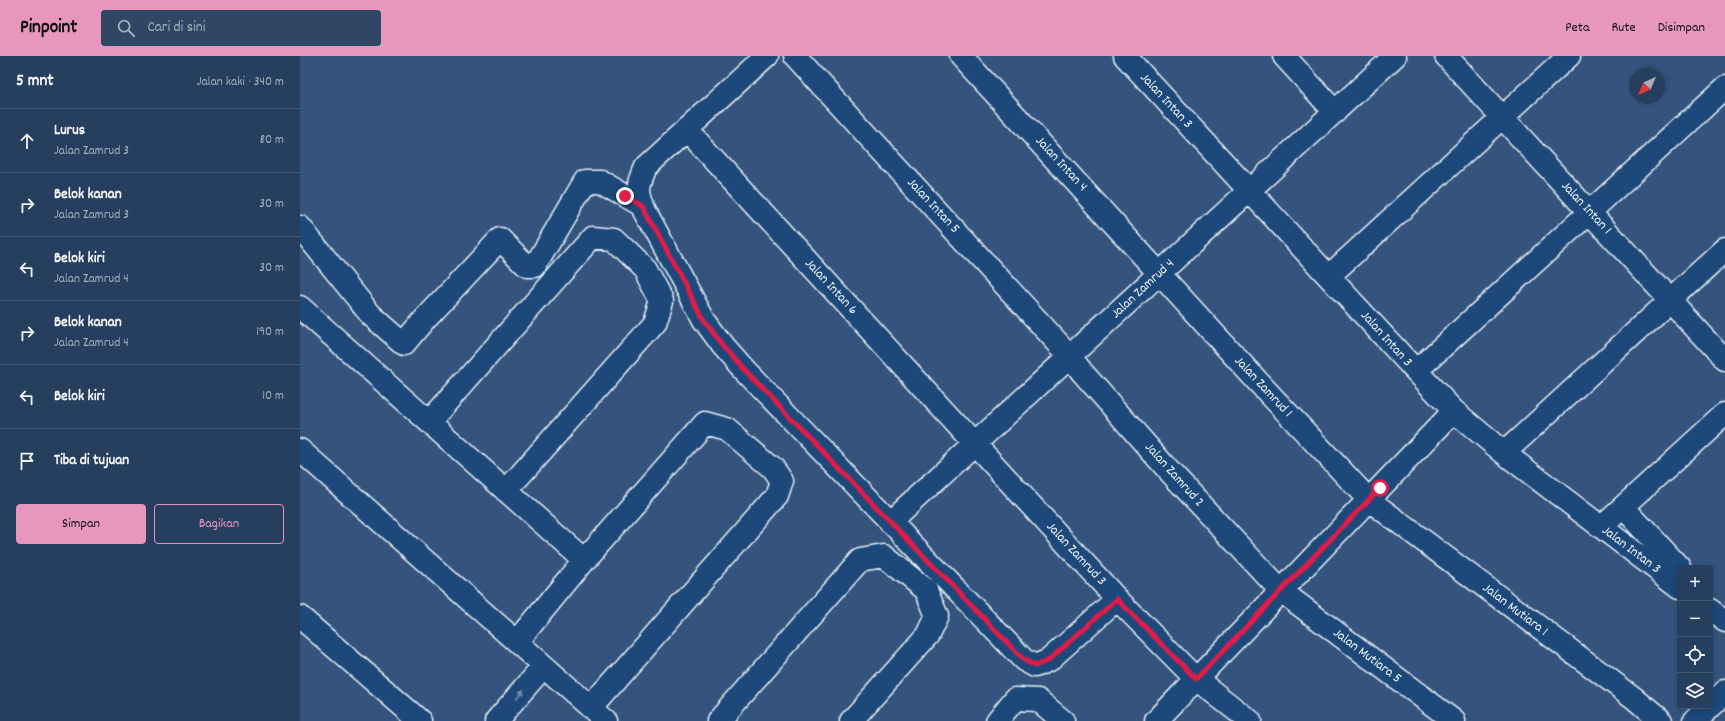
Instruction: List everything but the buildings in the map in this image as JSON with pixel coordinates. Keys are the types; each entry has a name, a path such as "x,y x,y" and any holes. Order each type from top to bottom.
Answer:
{"street":[{"path":"767,56 646,167 639,183 640,198 643,206 704,320 723,346 750,377 1024,660 1035,666 1049,660 1117,599"},
{"name":"Jalan Intan 5","path":"795,56 1070,356"},
{"name":"Jalan Intan 4","path":"961,56 1160,273"},
{"name":"Jalan Intan 3","path":"1125,56 1454,411 1504,453 1677,585"},
{"path":"1284,56 1335,112"},
{"name":"Jalan Zamrud 4","path":"890,522 1395,56"},
{"name":"Jalan Intan 1","path":"1446,56 1725,360"},
{"path":"1329,276 1569,56"},
{"path":"1416,371 1725,88"},
{"name":"Jalan Intan 6","path":"686,130 975,444"},
{"path":"300,227 371,315 404,344 425,319 500,239 527,266 534,266 586,181 600,181 643,206"},
{"path":"429,422 593,237 614,239 645,269 662,301 655,323 506,491"},
{"path":"1504,453 1725,250"},
{"name":"Jalan Zamrud 1","path":"1160,273 1260,384 1369,500"},
{"path":"300,306 584,560"},
{"name":"Jalan Zamrud 2","path":"1070,356 1082,372 1169,471 1281,591"},
{"path":"1156,721 1454,411"},
{"path":"1601,527 1722,422"},
{"path":"300,450 598,715 777,496 782,481 773,468 727,429 705,423 584,560 517,642"},
{"name":"Jalan Zamrud 3","path":"975,444 1117,599 1196,679 1250,721"},
{"name":"Jalan Mutiara 1","path":"1369,500 1627,693 1661,721"},
{"path":"1623,507 1677,565"},
{"path":"718,721 860,560 884,556 926,590 937,616 928,635 851,721"},
{"name":"Jalan Mutiara 5","path":"1281,591 1454,721"},
{"path":"1713,612 1725,621"},
{"path":"300,616 420,721"},
{"path":"496,721 544,666"},
{"path":"1695,721 1725,692"},
{"path":"997,721 1015,699 1038,700 1063,721"}],"route":[{"path":"625,196 643,206 704,320 723,346 745,371 1024,660 1035,666 1049,660 1117,599 1196,679 1380,488"}]}
